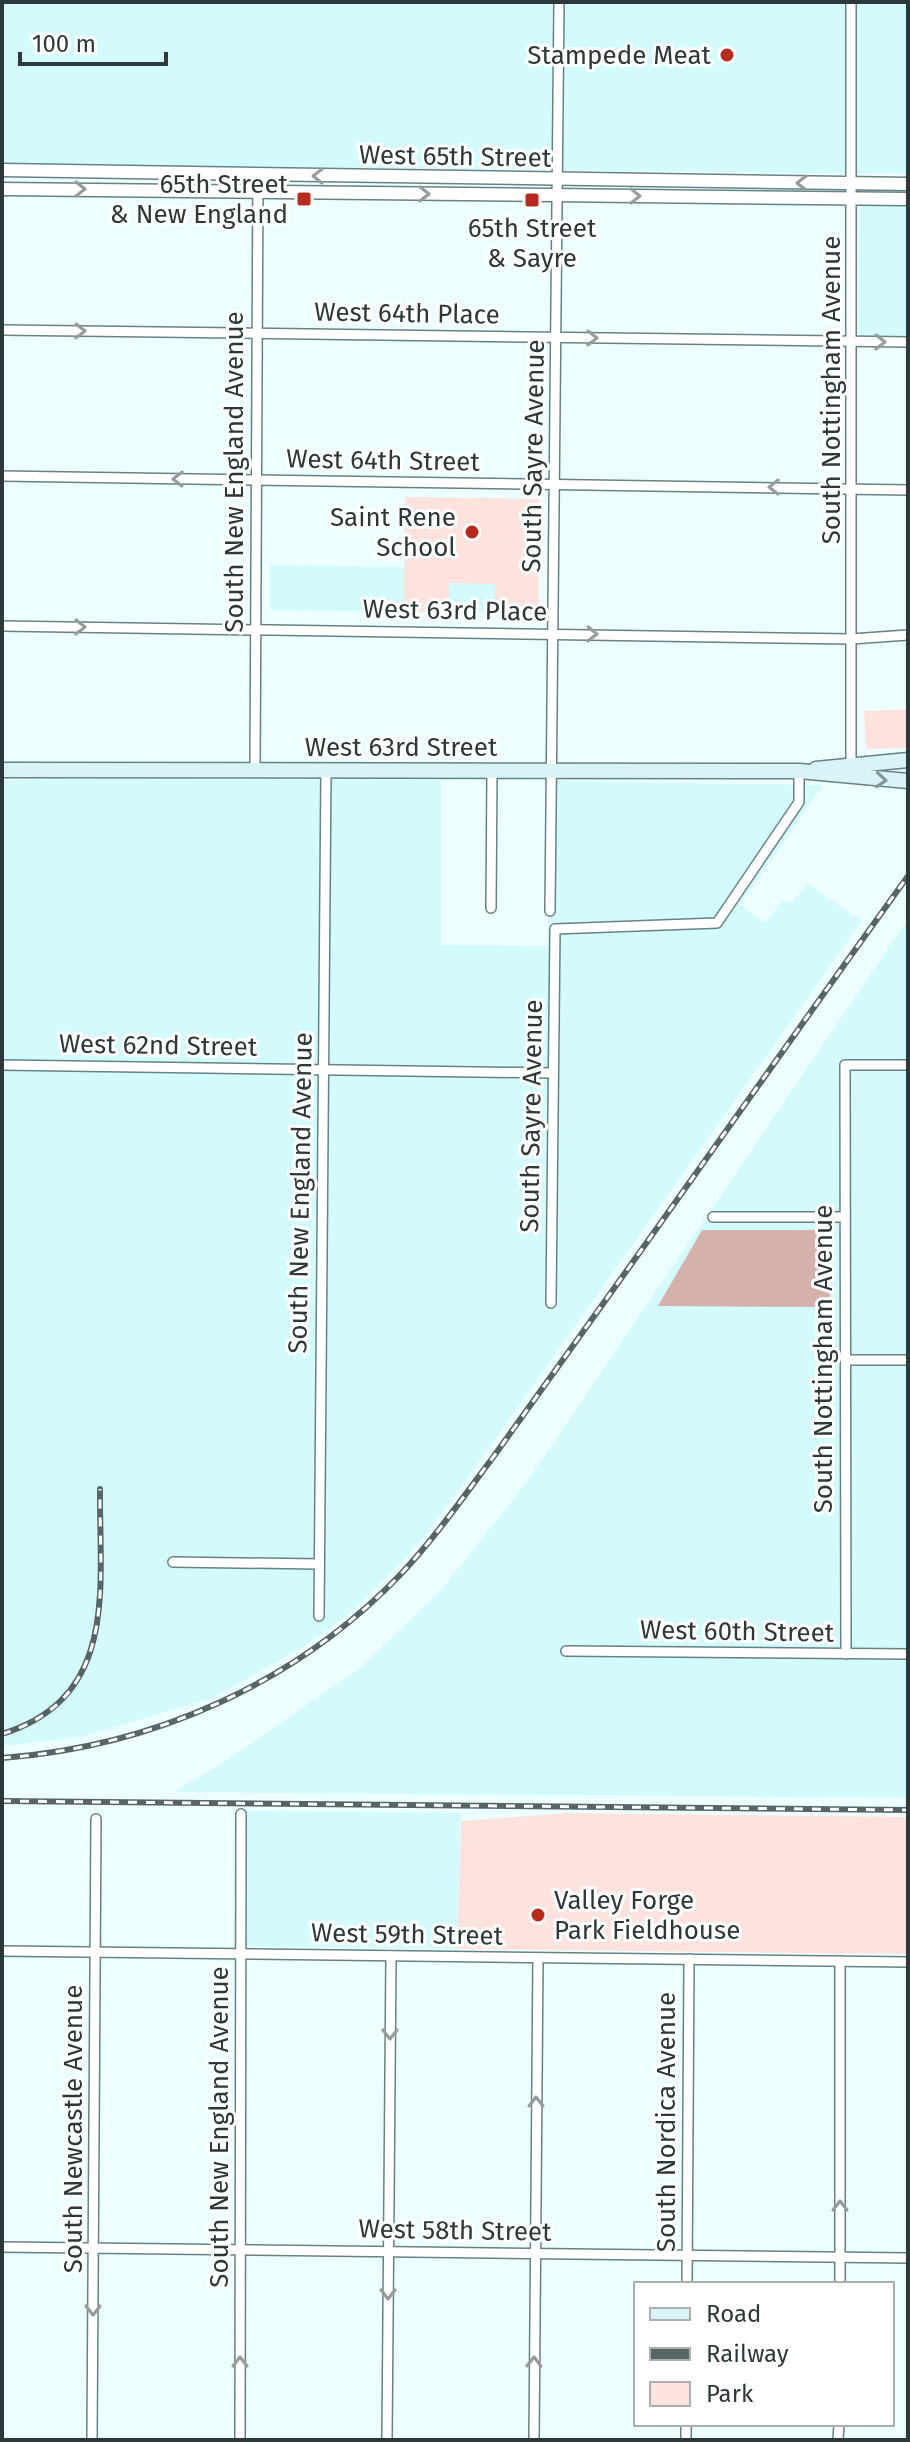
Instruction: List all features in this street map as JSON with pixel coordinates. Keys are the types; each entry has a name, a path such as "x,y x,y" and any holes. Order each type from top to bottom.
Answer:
{"main road":[{"name":"West 63rd Street","path":"799,771 851,763 908,760"},
{"name":"West 63rd Street","path":"2,770 799,771 908,781"}],"street":[{"name":"South Sayre Avenue","path":"550,911 559,2"},
{"name":"South Nottingham Avenue","path":"851,2 851,778"},
{"name":"West 65th Street","path":"2,170 908,184"},
{"name":"South New England Avenue","path":"255,770 258,175"},
{"name":"West 65th Street","path":"2,189 908,199"},
{"name":"West 64th Place","path":"2,330 908,342"},
{"name":"West 64th Street","path":"2,476 908,490"},
{"name":"West 63rd Place","path":"2,626 851,639 908,635"},
{"name":"South New England Avenue","path":"319,1616 326,770"},
{"path":"491,908 492,771"},
{"name":"South Sayre Avenue","path":"551,1303 555,929 717,923 799,802 799,771"},
{"name":"West 62nd Street","path":"2,1065 552,1073"},
{"name":"South Nottingham Avenue","path":"846,1654 845,1065 908,1065"},
{"path":"713,1217 845,1217"},
{"path":"845,1360 908,1360"},
{"path":"173,1562 319,1564"},
{"name":"West 60th Street","path":"566,1651 908,1654"},
{"name":"South New England Avenue","path":"240,2440 241,1814"},
{"name":"South Newcastle Avenue","path":"92,2440 96,1819"},
{"name":"West 59th Street","path":"2,1951 908,1962"},
{"path":"387,2440 391,1956"},
{"path":"534,2440 538,1958"},
{"name":"South Nordica Avenue","path":"687,2282 689,1959"},
{"path":"840,1961 840,2282"},
{"name":"West 58th Street","path":"2,2247 908,2258"}],"shaded area":[{"path":"2,2 908,2 908,174 2,164"},
{"path":"860,204 908,204 908,338 859,337"},
{"name":"Saint Rene School","path":"405,497 539,499 539,614 270,610 270,565 404,567"},
{"path":"441,780 441,945 548,946 550,781 823,785 740,905 766,923 781,901 793,902 807,884 862,921 454,1497 420,1542 382,1582 346,1616 303,1647 213,1698 80,1737 2,1746 2,781"},
{"path":"908,919 908,1798 173,1792 218,1766 360,1668 442,1589 524,1486"},
{"path":"702,1230 830,1230 830,1303 824,1307 658,1306"},
{"path":"244,1811 461,1813 457,1949 242,1946"}],"green space":[{"name":"Saint Rene School","path":"405,497 539,499 539,614 495,613 495,584 449,583 448,613 404,612"},
{"path":"908,709 908,748 866,749 864,711"},
{"path":"568,1813 908,1817 908,1954 457,1949 461,1821"}],"railway":[{"path":"2,1758 113,1740 166,1724 218,1703 267,1678 315,1648 359,1614 400,1575 494,1456 908,876"},
{"path":"2,1734 40,1717 67,1694 85,1666 95,1634 100,1600 100,1489"},
{"path":"2,1801 908,1810"}],"place":[{"name":"Stampede Meat","path":"727,55"},
{"name":"65th Street & New England","path":"304,199"},
{"name":"65th Street & Sayre","path":"532,200"},
{"name":"Saint Rene School","path":"472,532"},
{"name":"Valley Forge Park Fieldhouse","path":"538,1915"}]}
